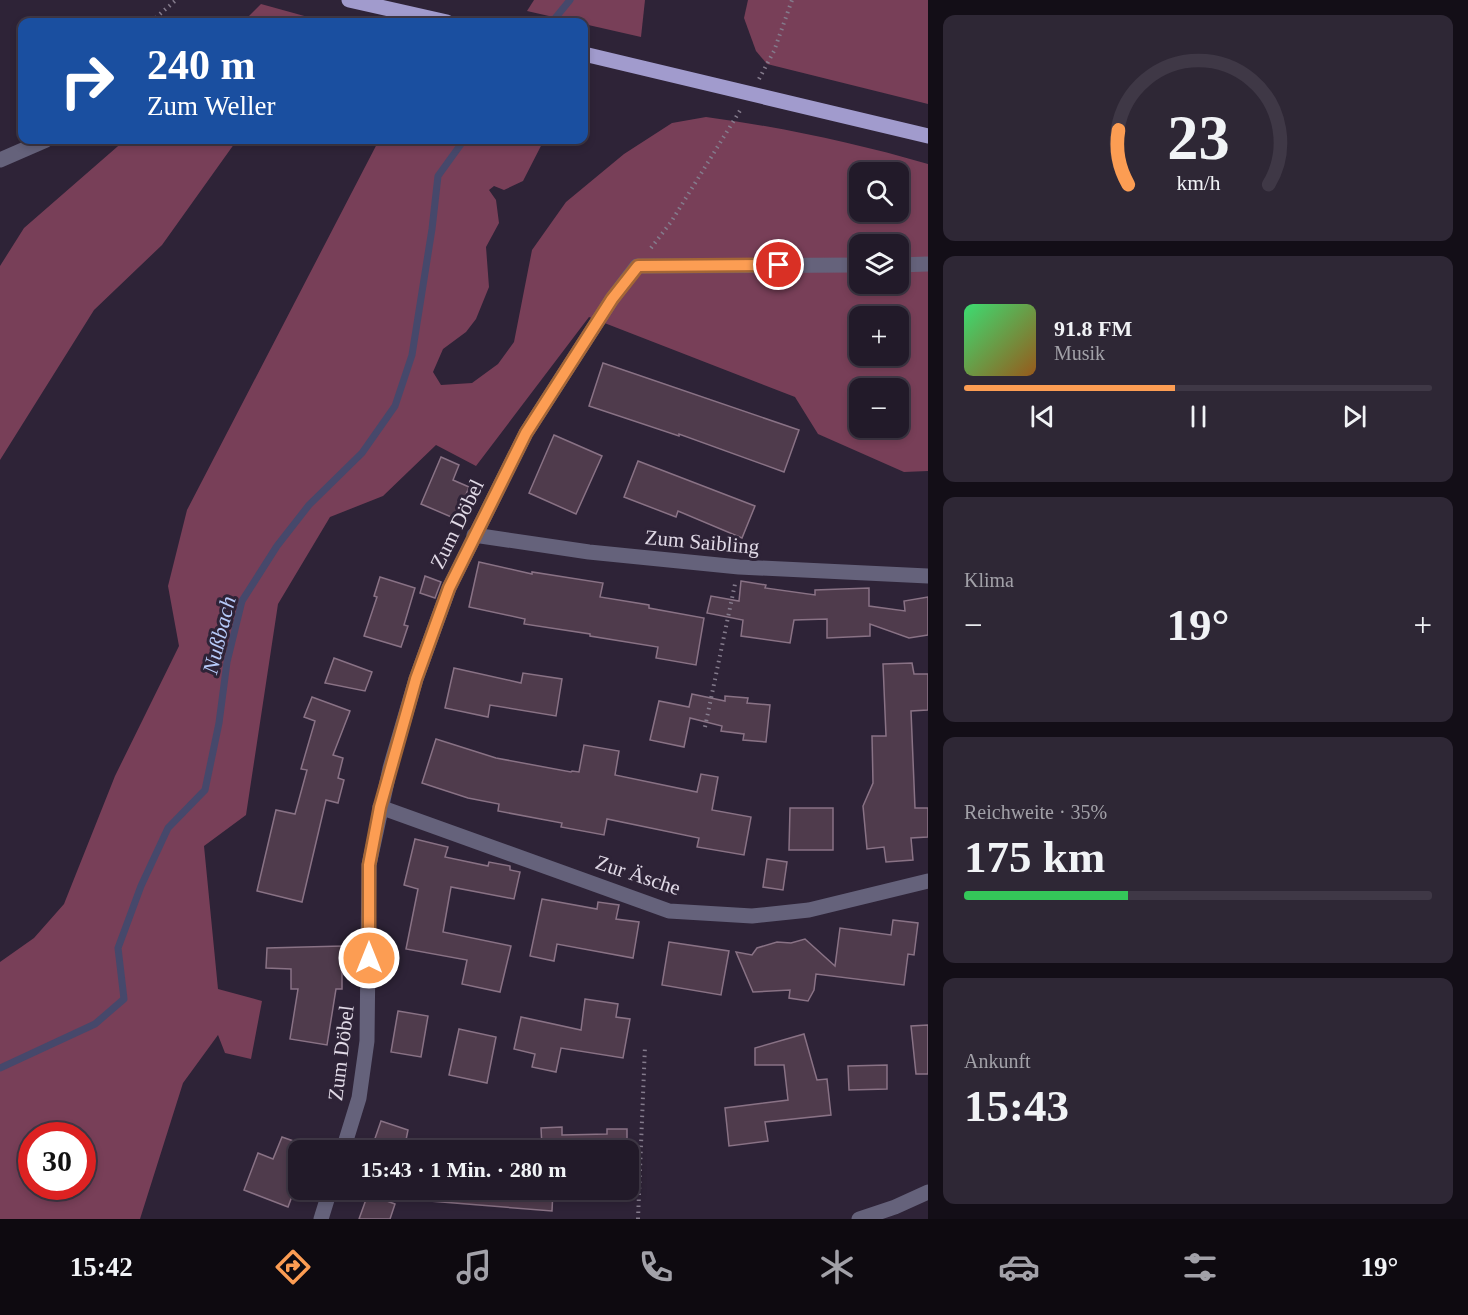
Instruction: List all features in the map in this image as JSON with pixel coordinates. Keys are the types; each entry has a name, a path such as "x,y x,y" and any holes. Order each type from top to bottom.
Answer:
{"main road":[{"path":"350,0 429,18"},
{"path":"588,55 928,136"}],"street":[{"path":"0,160 37,144"},
{"path":"909,264 928,264"},
{"path":"638,266 849,265"},
{"name":"Zum Döbel","path":"346,1140 359,1098 367,1041 369,865 380,807 416,679 449,588 526,433 612,299 638,266"},
{"name":"Zum Saibling","path":"474,535 589,552 739,567 928,576"},
{"name":"Zur Äsche","path":"380,807 669,911 752,916 809,910 928,881"},
{"path":"859,1219 895,1207 928,1192"},
{"path":"321,1219 327,1200"}],"path":[{"path":"156,18 176,0"},
{"path":"756,83 774,51 792,0"},
{"path":"638,266 670,222 746,102"},
{"path":"705,727 739,567"},
{"path":"638,1219 645,1046"}],"shaded area":[{"path":"534,0 645,0 641,37 588,25 588,18 558,18 527,11"},
{"path":"748,0 928,0 928,104 767,64 756,51 744,18"},
{"path":"261,4 308,17 308,18 247,18"},
{"path":"706,117 818,136 928,164 928,471 904,472 818,434 795,397 589,317 476,466 436,445 383,496 330,517 278,604 246,815 204,846 218,989 262,1001 251,1059 225,1053 218,1035 183,1083 140,1219 0,1219 0,962 34,938 64,904 115,776 179,646 168,586 187,510 377,144 542,144 523,181 504,190 494,186 489,190 496,200 499,223 486,247 489,287 476,319 466,332 443,349 433,372 441,385 472,383 498,364 514,342 532,250 566,202 624,154 672,123"},
{"path":"120,144 234,144 162,245 94,310 0,460 0,266 24,228"}],"building":[{"path":"603,363 799,430 784,472 679,434 679,436 589,406"},
{"path":"554,435 602,456 576,514 529,493"},
{"path":"441,457 459,465 453,480 469,487 456,519 421,504"},
{"path":"638,461 755,506 742,538 678,511 676,517 624,497"},
{"path":"479,562 532,574 532,572 603,583 600,597 649,605 649,608 704,618 696,665 656,658 658,647 524,624 525,619 469,607"},
{"path":"425,576 441,582 435,598 420,593"},
{"path":"380,577 415,588 404,625 408,626 401,647 364,636 377,597 374,596"},
{"path":"741,581 766,585 765,588 815,595 815,590 869,588 869,606 905,611 904,601 928,597 928,635 909,638 870,624 870,636 827,638 827,619 794,620 790,643 741,636 743,620 707,613 711,596 739,601"},
{"path":"334,658 372,672 365,691 325,683"},
{"path":"912,663 914,674 928,674 928,710 911,711 915,808 928,808 928,837 911,838 913,860 886,862 884,847 867,849 863,806 873,783 872,736 886,736 883,664"},
{"path":"454,668 521,683 523,673 562,679 556,716 490,705 488,717 445,708"},
{"path":"692,694 725,701 725,696 748,698 747,703 770,705 766,742 743,740 744,734 721,731 722,726 690,718 684,747 650,740 659,701 689,707"},
{"path":"312,697 350,711 333,755 343,758 338,778 344,780 338,803 326,800 302,902 257,891 276,810 295,814 307,770 301,769 315,721 304,717"},
{"path":"436,739 496,758 571,772 579,772 584,745 619,751 615,775 697,792 701,774 718,777 712,810 751,817 744,855 697,847 699,838 607,819 604,835 561,827 562,823 498,811 499,804 468,798 422,783"},
{"path":"790,808 833,808 833,850 789,850"},
{"path":"415,839 448,847 445,857 488,866 489,862 510,866 510,870 520,872 514,899 451,887 443,932 511,946 500,992 462,984 467,960 406,949 418,889 404,885"},
{"path":"767,859 787,862 783,890 763,887"},
{"path":"542,899 597,909 598,902 619,905 616,919 639,922 633,958 557,944 554,961 530,956"},
{"path":"893,920 918,923 914,955 908,954 904,985 816,974 814,990 808,1001 789,998 790,990 753,992 736,952 752,955 757,948 777,942 791,943 805,939 835,966 840,928 891,935"},
{"path":"669,942 729,951 721,995 662,985"},
{"path":"342,946 342,951 358,951 358,971 342,971 342,989 336,989 327,1045 290,1039 298,989 291,989 291,969 266,968 267,948"},
{"path":"585,999 618,1004 616,1017 630,1019 623,1058 561,1048 556,1072 532,1067 535,1054 514,1049 521,1017 581,1030"},
{"path":"398,1011 428,1016 421,1057 391,1052"},
{"path":"928,1025 928,1074 916,1074 911,1026"},
{"path":"459,1029 496,1037 487,1083 449,1075"},
{"path":"804,1034 817,1080 827,1079 831,1115 765,1122 768,1141 729,1146 725,1108 788,1100 784,1065 755,1065 755,1048"},
{"path":"887,1065 887,1089 849,1090 848,1066"},
{"path":"381,1121 408,1130 406,1140 374,1140"},
{"path":"562,1127 562,1135 607,1134 607,1129 627,1129 627,1140 542,1140 541,1128"},
{"path":"282,1137 291,1140 288,1140 288,1200 291,1200 288,1207 244,1190 258,1153 273,1159"},
{"path":"366,1200 384,1200 395,1204 390,1219 359,1219"},
{"path":"430,1200 553,1200 552,1211"}],"waterway":[{"name":"Nußbach","path":"555,18 570,0"},
{"name":"Nußbach","path":"0,1068 95,1024 124,999 118,948 141,886 168,828 205,790 219,723 227,662 242,601 277,546 309,505 362,453 395,406 412,355 438,176 461,144"}],"route":[{"path":"369,958 369,865 380,807 416,679 449,588 526,433 612,299 638,266 779,265"}]}
